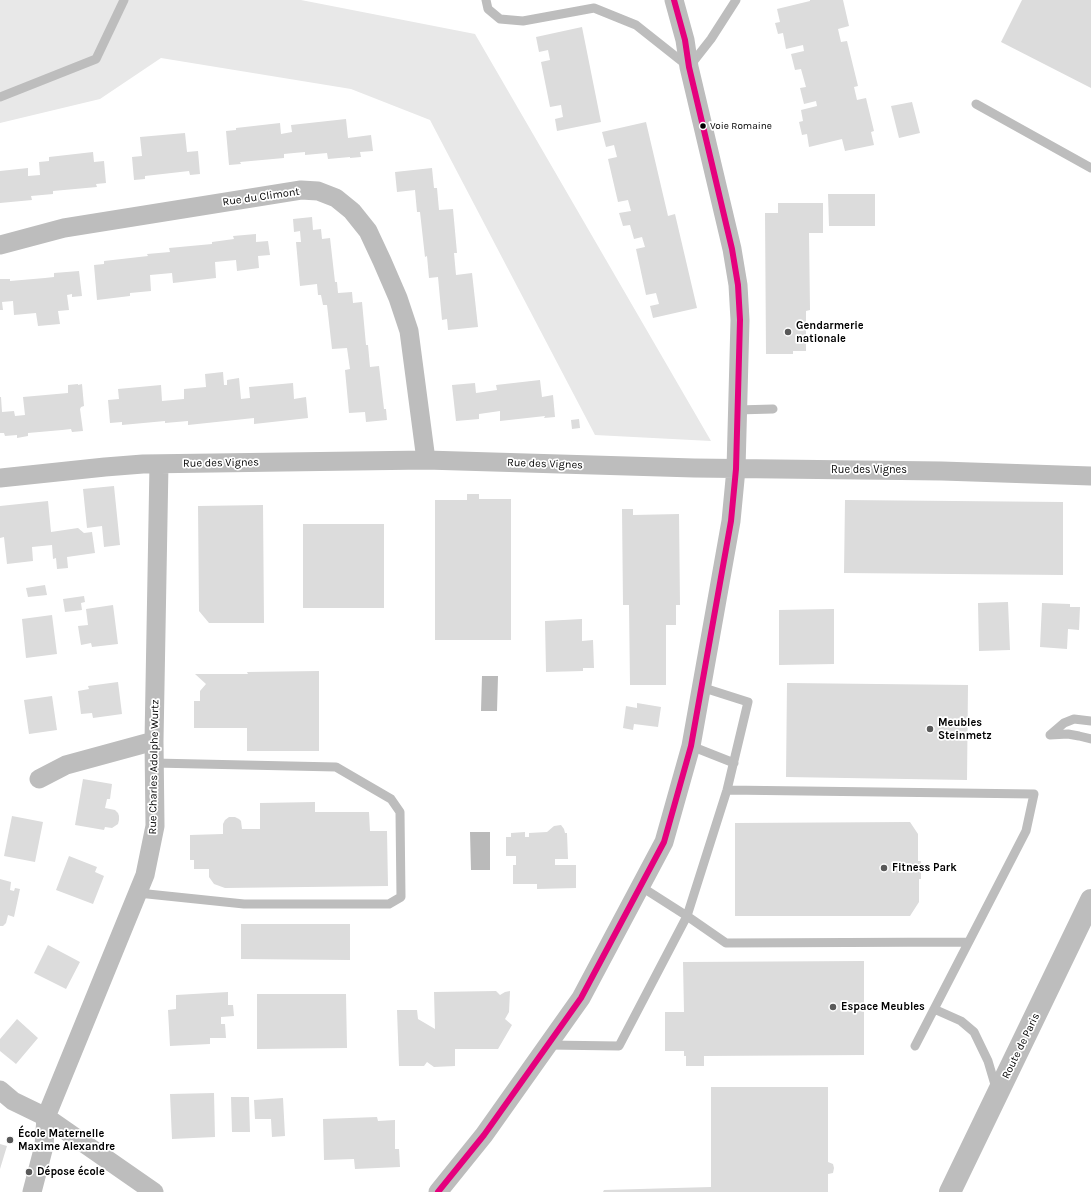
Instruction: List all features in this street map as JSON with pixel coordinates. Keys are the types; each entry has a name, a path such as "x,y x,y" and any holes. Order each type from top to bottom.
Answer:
{"main road":[{"name":"Route de Paris","path":"950,1192 1091,900"}],"street":[{"path":"438,1192 484,1135 581,998 664,842 691,746 731,521 736,469 740,320 738,285 732,249 689,67 685,40 674,0"},
{"name":"Rue du Climont","path":"0,245 64,228 301,190 318,191 336,198 352,211 368,231 398,298 409,331 426,460"},
{"name":"Rue des Vignes","path":"0,478 105,467 159,464 426,460 736,469 942,471 1091,476"},
{"name":"Rue Charles Adolphe Wurtz","path":"32,1192 44,1146 46,1117 145,875 154,826 159,464"},
{"path":"39,779 66,765 154,740"},
{"path":"0,1090 13,1101 46,1117 154,1192"}],"lane":[{"path":"0,97 96,59 124,0"},
{"path":"486,0 488,9 500,19 523,21 594,8 636,25 689,67 711,39 736,0"},
{"path":"976,104 1091,168"},
{"path":"737,410 773,410"},
{"path":"548,1045 619,1046 687,916 728,790 748,702 701,687"},
{"path":"1091,721 1074,719 1064,723 1050,735 1068,734 1091,739"},
{"path":"691,746 734,763"},
{"path":"138,893 244,904 389,904 401,897 400,812 391,799 336,767 154,763"},
{"path":"728,790 1034,794 1026,831 915,1046"},
{"path":"640,886 726,943 968,942"},
{"path":"934,1009 961,1021 974,1032 988,1061 998,1094"}],"shaded area":[{"path":"0,0 301,0 475,34 711,441 595,435 430,120 351,89 161,58 100,99 0,123"},
{"path":"482,676 498,676 497,711 481,711"},
{"path":"470,832 490,832 490,870 471,870"}],"building":[{"path":"810,0 843,0 849,26 838,29 841,42 847,41 858,86 854,87 857,100 866,98 874,131 871,132 874,145 845,151 842,139 809,147 807,134 802,135 799,122 803,121 801,110 817,106 816,101 804,104 800,88 806,87 801,69 795,70 791,54 804,51 803,45 786,49 783,33 778,34 775,23 780,22 777,9"},
{"path":"1022,0 1091,0 1091,88 1001,42"},
{"path":"582,27 601,122 557,131 555,119 563,117 561,105 550,107 541,62 550,60 548,50 539,52 536,37"},
{"path":"912,102 920,133 899,138 891,106"},
{"path":"346,119 348,138 371,135 373,151 360,152 361,157 328,159 327,153 305,155 305,152 294,153 284,154 284,158 240,162 241,164 229,165 226,131 236,130 236,128 280,123 281,134 292,132 291,125"},
{"path":"646,122 668,216 675,214 697,308 653,318 650,306 659,304 656,293 646,295 636,249 645,247 642,237 634,239 630,225 623,226 619,213 631,211 628,200 618,202 608,159 617,157 614,145 606,147 602,132"},
{"path":"185,133 187,152 198,151 200,174 190,175 189,171 145,176 145,179 134,180 132,157 142,156 140,137"},
{"path":"93,152 94,162 104,161 106,183 96,184 97,187 53,191 53,194 31,196 32,200 0,203 0,171 28,168 28,176 40,175 39,162 49,161 49,157"},
{"path":"432,168 434,188 437,188 439,210 453,209 457,253 454,253 456,275 472,273 478,327 448,330 447,319 442,320 438,277 429,278 420,212 417,212 415,190 397,192 395,172"},
{"path":"828,194 875,194 875,226 829,226"},
{"path":"778,203 823,203 823,233 809,233 810,310 806,311 806,351 793,351 793,354 766,354 765,213 778,213"},
{"path":"312,217 313,230 321,229 322,239 330,238 335,282 337,282 338,293 352,292 353,303 362,302 366,345 368,345 370,367 379,366 384,409 386,409 387,420 366,422 365,412 349,413 345,370 350,369 347,348 332,349 327,305 323,305 321,295 318,295 317,284 300,286 296,242 301,242 300,231 294,232 293,219"},
{"path":"256,234 256,242 268,241 270,255 258,256 259,268 237,271 236,260 215,262 216,278 173,283 172,273 150,275 151,291 130,293 130,296 97,300 94,265 104,264 104,261 170,252 169,248 212,244 212,242 234,239 233,236"},
{"path":"79,271 82,296 72,297 72,294 67,295 69,310 58,311 60,324 38,326 36,313 14,315 13,301 2,302 3,310 0,310 0,279 10,279 10,281 45,278 54,277 54,273"},
{"path":"223,372 224,385 227,385 227,380 239,378 241,399 250,398 249,387 293,383 294,399 306,397 308,418 254,424 254,418 188,425 188,421 165,423 165,421 122,425 122,422 110,423 108,400 119,399 118,389 161,385 162,401 184,399 184,389 206,387 205,374"},
{"path":"540,380 542,397 553,395 555,417 544,418 545,416 500,421 500,411 479,414 479,419 456,421 452,385 475,383 476,393 497,390 496,385"},
{"path":"82,384 84,406 80,409 83,431 72,432 71,429 28,433 28,436 17,438 17,435 5,436 4,433 0,433 0,397 2,412 14,411 15,416 25,415 23,397 68,393 68,385"},
{"path":"579,419 580,428 572,429 571,420"},
{"path":"114,486 120,545 104,547 102,526 87,528 83,489"},
{"path":"467,494 479,494 479,499 511,499 511,640 435,640 435,500 467,500"},
{"path":"845,500 1063,502 1063,575 844,573"},
{"path":"48,501 51,532 78,528 84,533 92,532 95,553 67,557 68,568 57,569 56,558 53,559 52,545 32,547 33,561 7,564 4,537 0,538 0,506"},
{"path":"263,505 264,623 209,623 199,611 198,506"},
{"path":"622,509 633,509 633,515 679,514 680,605 676,605 676,625 666,625 666,685 630,685 629,605 623,605"},
{"path":"303,524 384,524 384,608 303,608"},
{"path":"45,585 47,595 28,597 26,588"},
{"path":"84,596 85,602 81,603 82,610 65,612 63,599"},
{"path":"1008,602 1010,650 979,651 978,603"},
{"path":"1042,603 1070,604 1070,607 1080,607 1079,630 1068,629 1067,649 1040,647"},
{"path":"113,605 118,644 92,647 91,643 81,645 78,626 88,625 86,609"},
{"path":"834,609 834,664 779,665 779,610"},
{"path":"52,615 57,654 26,658 22,619"},
{"path":"582,619 582,641 593,640 594,668 583,668 583,671 546,672 545,621"},
{"path":"319,671 319,751 247,751 247,728 194,728 194,701 200,701 200,691 206,684 195,674 248,674 247,672"},
{"path":"118,682 122,714 93,718 92,713 81,714 78,691 89,689 88,686"},
{"path":"787,683 968,685 967,780 786,777"},
{"path":"52,696 57,730 29,734 24,700"},
{"path":"637,703 661,707 658,727 634,724 633,730 623,728 626,706 637,708"},
{"path":"83,779 112,784 110,799 107,799 105,808 115,810 118,813 118,824 112,828 105,827 104,830 75,825"},
{"path":"315,802 315,812 369,812 370,831 387,831 388,886 225,888 214,884 209,877 209,869 194,869 194,860 190,860 190,835 223,834 223,824 229,817 239,819 241,821 242,829 260,829 260,803"},
{"path":"12,816 43,822 35,862 4,856"},
{"path":"910,822 918,834 918,861 921,861 921,879 919,879 919,902 910,916 735,916 735,823"},
{"path":"561,825 565,833 567,833 568,859 555,859 555,865 576,865 576,888 537,889 537,884 513,884 513,865 516,865 516,856 506,856 506,837 511,837 511,833 525,832 525,837 529,837 529,833 547,832 554,826"},
{"path":"69,856 97,867 95,872 104,876 93,904 56,890"},
{"path":"0,879 11,882 10,890 14,891 15,888 20,889 14,917 8,915 6,923 3,926 0,926"},
{"path":"241,924 350,924 350,960 241,959"},
{"path":"48,945 80,962 66,989 34,973"},
{"path":"864,961 864,1055 704,1056 704,1066 686,1066 686,1056 684,1056 684,1051 665,1051 665,1012 684,1012 683,962"},
{"path":"496,991 500,995 510,991 509,1012 505,1019 512,1025 498,1049 455,1049 455,1066 434,1067 427,1062 424,1066 399,1066 397,1010 417,1010 418,1019 435,1029 434,992"},
{"path":"228,992 228,1005 233,1005 234,1016 221,1017 221,1024 225,1024 226,1038 210,1038 210,1044 170,1046 168,1010 176,1009 176,995"},
{"path":"257,994 346,994 347,1048 257,1049"},
{"path":"17,1019 38,1038 16,1064 0,1051 0,1039"},
{"path":"711,1087 828,1087 828,1162 833,1164 834,1168 833,1173 828,1174 828,1192 603,1192 604,1190 711,1187"},
{"path":"214,1093 215,1137 172,1139 170,1094"},
{"path":"231,1097 249,1097 250,1132 232,1132"},
{"path":"283,1098 285,1136 272,1137 271,1119 255,1119 254,1100"},
{"path":"377,1117 378,1121 395,1120 395,1149 399,1149 400,1167 355,1169 354,1159 324,1160 323,1119"},
{"path":"0,1144 7,1146 0,1169"}],"transit line":[{"path":"438,1192 484,1135 581,998 664,842 691,746 731,521 736,469 740,320 738,285 732,249 689,67 685,40 674,0"}],"place":[{"name":"Voie Romaine","path":"703,126"},
{"name":"Gendarmerie nationale","path":"788,332"},
{"name":"Meubles Steinmetz","path":"930,729"},
{"name":"Fitness Park","path":"884,868"},
{"name":"Espace Meubles","path":"833,1007"},
{"name":"École Maternelle Maxime Alexandre","path":"10,1140"},
{"name":"Dépose école","path":"29,1172"}]}
